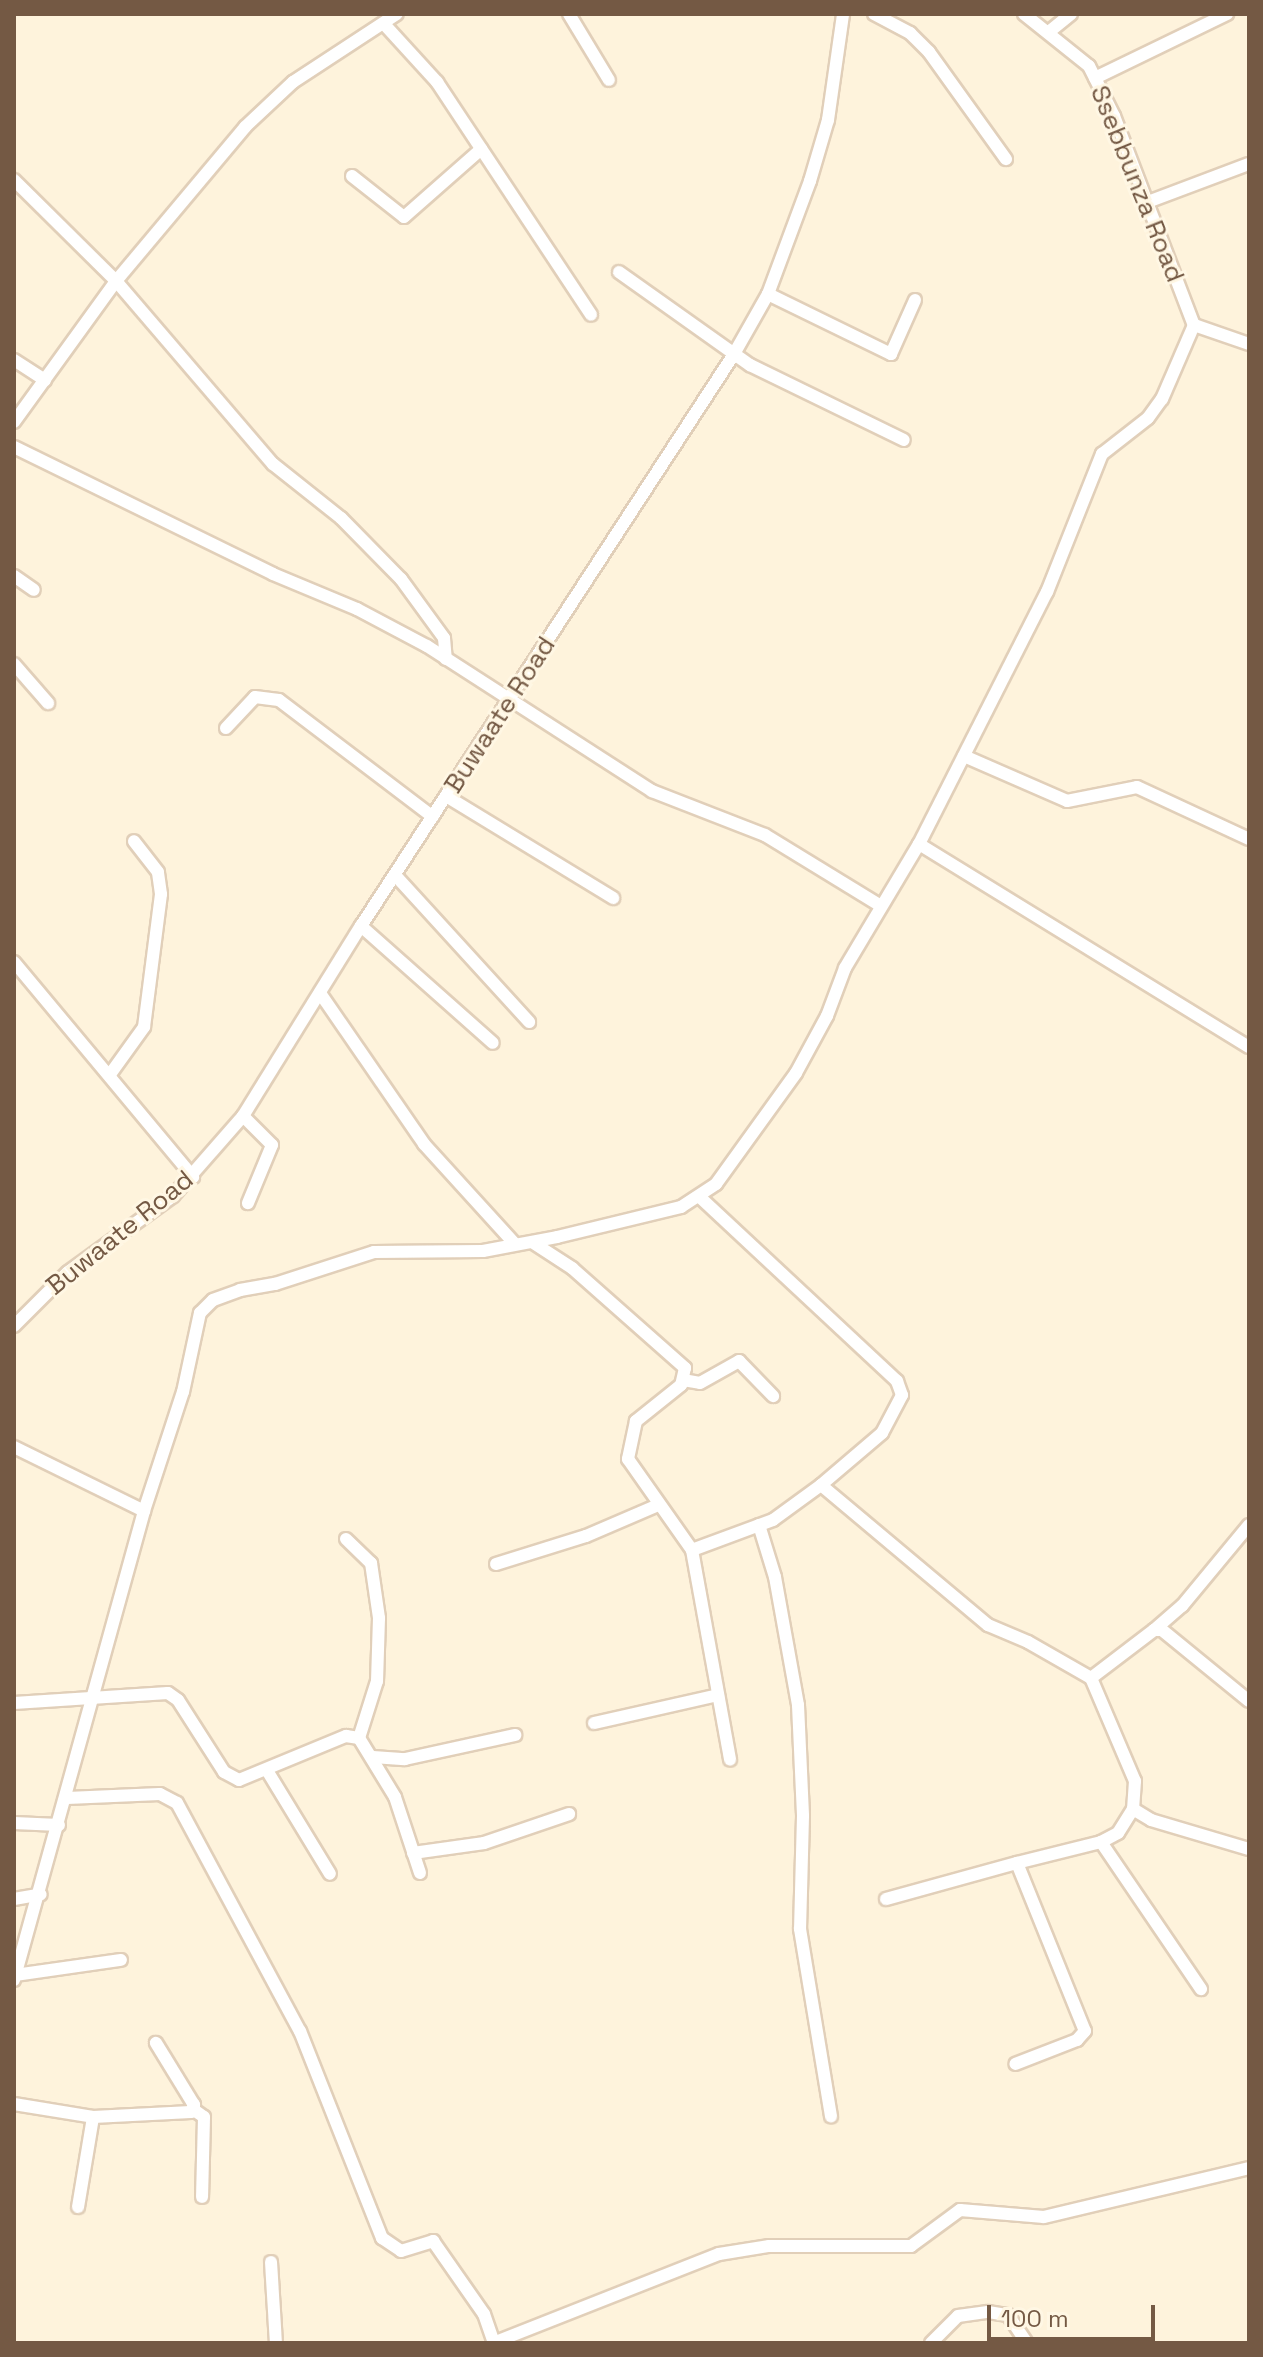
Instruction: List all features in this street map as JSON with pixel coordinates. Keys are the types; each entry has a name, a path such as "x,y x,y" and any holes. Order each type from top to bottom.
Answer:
{"street":[{"path":"14,422 116,281 260,111 293,82 397,14"},
{"path":"569,14 609,80"},
{"name":"Buwaate Road","path":"14,1326 68,1272 147,1218 193,1177 243,1116 361,926 734,354 768,294 819,151 843,14"},
{"path":"874,14 910,33 929,52 1006,159"},
{"name":"Ssebbunza Road","path":"1024,14 1050,31 1095,78 1194,325"},
{"path":"1050,31 1071,14"},
{"path":"1095,78 1227,14"},
{"path":"384,24 437,82 591,315"},
{"path":"352,176 404,217 481,149"},
{"path":"1145,203 1249,164"},
{"path":"14,180 116,281 273,464 341,518 401,579 444,638 446,659"},
{"path":"619,272 734,354 904,440"},
{"path":"768,294 891,354 915,300"},
{"path":"121,1960 15,1977 41,1894 144,1511 183,1392 195,1328 213,1300 374,1252 483,1251 645,1217 701,1198 796,1073 827,1016 845,968 919,844 1047,592 1090,477 1102,454 1148,418 1162,399 1194,325 1249,344"},
{"path":"14,360 45,380"},
{"path":"14,447 273,574 357,609 446,659 509,703 652,791 765,835 881,906"},
{"path":"14,576 34,590"},
{"path":"14,664 48,703"},
{"path":"226,728 255,697 279,700 433,817"},
{"path":"964,756 1074,803 1137,787 1249,839"},
{"path":"446,796 613,898"},
{"path":"111,1073 144,1027 161,894 158,872 134,841"},
{"path":"919,844 1249,1047"},
{"path":"395,875 529,1022"},
{"path":"361,926 493,1043"},
{"path":"14,962 111,1073 193,1177"},
{"path":"320,993 424,1144 515,1244"},
{"path":"243,1116 272,1145 248,1203"},
{"path":"692,1550 759,1525 821,1485 882,1433 900,1405 901,1389 701,1198"},
{"path":"532,1242 572,1268 681,1361 683,1380"},
{"path":"683,1380 700,1383 739,1361 773,1396"},
{"path":"683,1380 636,1421 629,1438 633,1472 692,1550 730,1760"},
{"path":"14,1447 144,1511"},
{"path":"821,1485 979,1619 1091,1678 1135,1781 1133,1809 1118,1833 1101,1842 886,1899"},
{"path":"496,1564 586,1536 658,1505"},
{"path":"759,1525 775,1577 798,1705 803,1816 800,1929 831,2116"},
{"path":"1091,1678 1182,1606 1249,1525"},
{"path":"346,1539 371,1563 379,1618 377,1681 359,1738"},
{"path":"1154,1630 1171,1633 1249,1701"},
{"path":"14,1703 173,1695 227,1776 246,1780 346,1736 359,1738 395,1797 420,1873"},
{"path":"594,1723 718,1695"},
{"path":"373,1757 405,1759 515,1735"},
{"path":"268,1772 330,1874"},
{"path":"67,1798 166,1795 181,1808 300,2031 382,2238 401,2251 433,2241 484,2314 494,2343 719,2254 769,2246 911,2246 960,2210 1044,2217 1249,2168"},
{"path":"1133,1809 1151,1820 1249,1849"},
{"path":"413,1853 484,1843 569,1814"},
{"path":"14,1823 59,1825"},
{"path":"1101,1842 1201,1989"},
{"path":"1015,2064 1077,2040 1085,2031 1017,1863"},
{"path":"14,1899 41,1894"},
{"path":"156,2043 194,2110 204,2117 202,2197"},
{"path":"14,2104 93,2117 194,2110"},
{"path":"78,2207 93,2117"},
{"path":"271,2262 276,2343"},
{"path":"931,2343 958,2316 988,2312 1008,2315 1027,2343"},
{"path":"533,2329 536,2343"}]}
